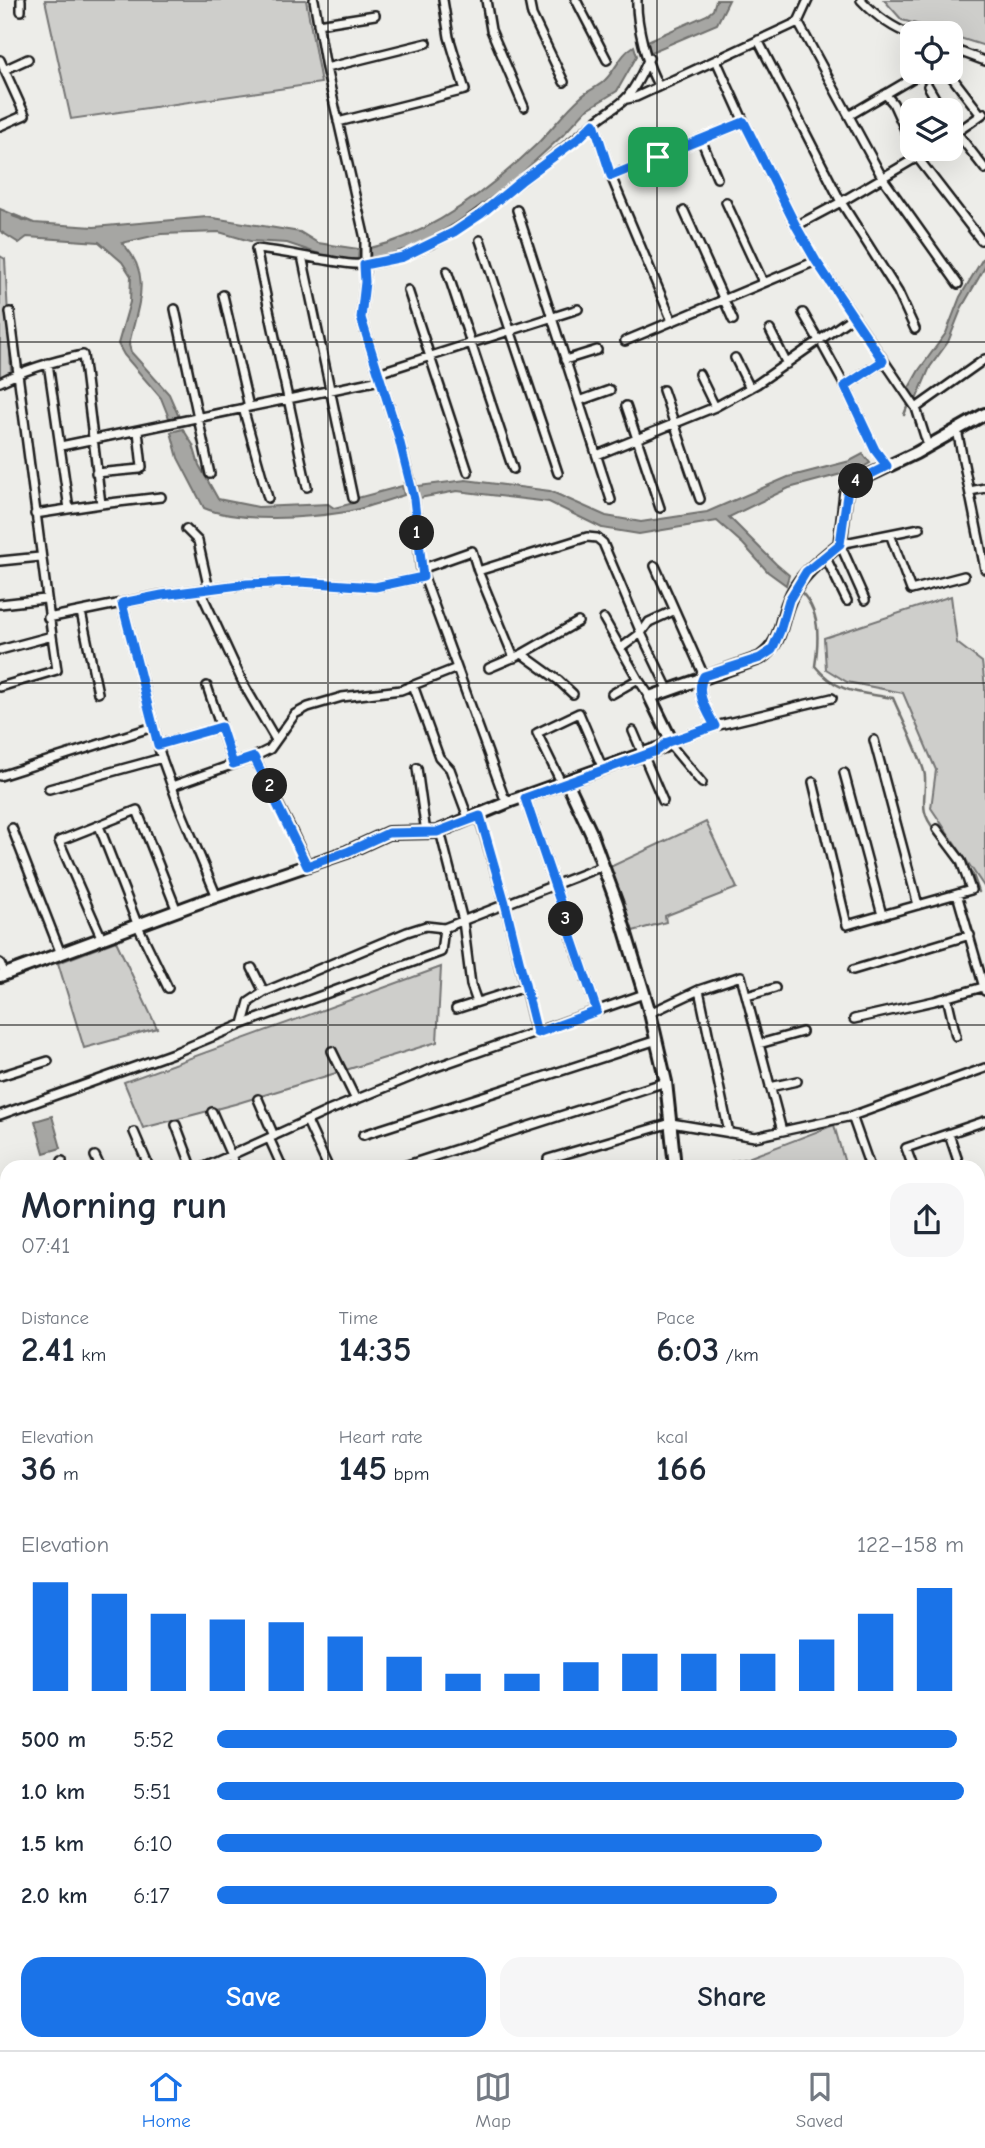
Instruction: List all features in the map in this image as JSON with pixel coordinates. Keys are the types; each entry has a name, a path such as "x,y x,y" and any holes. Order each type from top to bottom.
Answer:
{"street":[{"path":"21,0 21,11"},
{"path":"314,0 365,247 361,318 413,493 422,573 504,797 511,801"},
{"path":"338,122 464,90 449,37 443,0"},
{"path":"486,0 491,30 524,107"},
{"path":"529,0 532,15 564,82"},
{"path":"576,0 607,60"},
{"path":"637,0 636,18 649,58 650,73 659,86"},
{"path":"307,487 256,249 364,265 403,257 454,232 481,214 626,99 798,22 808,0"},
{"path":"861,0 872,12 900,31"},
{"path":"318,24 375,15"},
{"path":"798,22 881,177 958,284"},
{"path":"758,40 841,202 898,292 915,329"},
{"path":"326,68 427,43"},
{"path":"963,53 985,61"},
{"path":"626,99 637,84 649,58"},
{"path":"4,70 28,59"},
{"path":"0,60 25,115 0,126"},
{"path":"716,60 796,226 816,261 913,404 928,446"},
{"path":"850,116 902,84"},
{"path":"958,84 983,114 963,128"},
{"path":"928,86 935,98"},
{"path":"885,94 893,103 900,119"},
{"path":"611,176 744,122"},
{"path":"594,123 611,176 672,321"},
{"path":"701,139 717,178"},
{"path":"963,146 985,169"},
{"path":"796,226 841,202 901,161"},
{"path":"922,161 981,240"},
{"path":"726,202 763,282"},
{"path":"517,210 611,500"},
{"path":"684,211 733,320"},
{"path":"481,240 558,473"},
{"path":"302,256 353,498"},
{"path":"625,341 816,261"},
{"path":"447,271 513,469"},
{"path":"408,290 468,472"},
{"path":"223,295 268,498"},
{"path":"176,309 210,474"},
{"path":"61,446 329,391 379,377 431,356 578,309"},
{"path":"0,687 57,670 45,599 10,312"},
{"path":"803,313 845,386 881,459"},
{"path":"597,455 715,407 820,343 854,316"},
{"path":"770,330 787,364"},
{"path":"565,360 597,350"},
{"path":"0,382 17,373 83,355 101,504"},
{"path":"735,358 750,388"},
{"path":"913,404 985,359"},
{"path":"845,386 883,361"},
{"path":"48,363 69,509"},
{"path":"699,374 715,407"},
{"path":"579,401 610,390"},
{"path":"663,390 700,499"},
{"path":"626,406 660,509"},
{"path":"865,600 840,544 848,488 881,459 928,446 985,414"},
{"path":"957,430 982,535 985,569"},
{"path":"96,473 142,467 138,431"},
{"path":"970,491 985,488"},
{"path":"35,514 161,497"},
{"path":"650,697 760,658 772,650 789,600 806,572 840,544 920,528"},
{"path":"186,529 198,541 209,590"},
{"path":"890,534 911,590 964,576"},
{"path":"478,571 587,537 597,538 603,543 668,689"},
{"path":"48,618 162,595 247,584 300,582 375,587 422,573 472,551 514,658"},
{"path":"0,561 40,556"},
{"path":"825,556 847,601"},
{"path":"655,566 704,676"},
{"path":"200,590 244,685 276,740"},
{"path":"0,604 45,599"},
{"path":"122,603 162,758 217,897"},
{"path":"621,648 641,633 649,622 673,611"},
{"path":"81,612 98,693"},
{"path":"604,619 650,697 669,735 668,742 702,783"},
{"path":"489,668 522,654 579,622"},
{"path":"0,650 52,636"},
{"path":"522,654 573,694"},
{"path":"172,786 270,749 295,714 308,707 342,697 401,690 457,668"},
{"path":"704,676 699,684 701,695 715,726"},
{"path":"612,694 638,679"},
{"path":"413,685 439,757 450,769 474,818 505,903 537,1033"},
{"path":"207,686 233,764"},
{"path":"2,971 61,954 347,852 388,833 440,831 511,801 715,726 832,698"},
{"path":"603,769 579,713 537,733 591,833 630,944 666,1082 674,1160"},
{"path":"0,776 153,727"},
{"path":"158,745 221,727"},
{"path":"633,731 663,802"},
{"path":"874,740 918,905"},
{"path":"254,757 307,866"},
{"path":"49,789 162,758"},
{"path":"417,768 426,833"},
{"path":"844,773 882,915"},
{"path":"813,782 847,925 971,890 961,861 937,829"},
{"path":"525,798 597,1011"},
{"path":"102,939 59,841 137,810 177,911"},
{"path":"99,826 138,926 169,988"},
{"path":"12,828 61,954"},
{"path":"440,831 463,921 466,957 477,1002"},
{"path":"243,1024 249,1002 264,992 407,932 426,926 444,928 603,866"},
{"path":"854,1019 984,989 957,894"},
{"path":"1,1113 176,1052 243,1024 441,952 444,928"},
{"path":"853,970 970,935"},
{"path":"252,968 264,992"},
{"path":"650,1013 699,990 741,975 782,1131"},
{"path":"457,1009 525,987"},
{"path":"747,996 775,988"},
{"path":"699,990 729,1133"},
{"path":"220,1160 433,1068 645,994"},
{"path":"947,998 956,1037"},
{"path":"759,1044 802,1032"},
{"path":"363,1135 657,1041"},
{"path":"332,1051 356,1100"},
{"path":"0,1076 48,1061"},
{"path":"548,1159 671,1123 755,1137 852,1116 985,1068"},
{"path":"770,1087 797,1081"},
{"path":"423,1160 666,1082"},
{"path":"258,1100 279,1160"},
{"path":"212,1112 233,1160"},
{"path":"852,1116 868,1160"},
{"path":"307,1121 325,1160"},
{"path":"910,1160 906,1148 985,1121"},
{"path":"176,1125 189,1160"},
{"path":"134,1132 146,1160"},
{"path":"949,1134 958,1160"},
{"path":"95,1156 97,1160"}],"shaded area":[{"path":"45,0 306,0 321,83 71,119"},
{"path":"716,0 729,0 717,24 649,53 645,42 707,15 713,10"},
{"path":"884,0 985,0 985,46 963,39 963,21 902,20"},
{"path":"634,46 637,56 617,91 586,110 509,185 457,223 403,252 371,260 370,248 416,232 481,193 537,144 575,102 607,78"},
{"path":"0,209 34,223 94,227 207,217 300,232 318,243 359,249 358,259 337,260 287,243 250,241 219,232 161,234 122,243 138,267 140,279 139,304 129,345 131,352 169,394 179,417 169,418 161,398 124,355 118,344 130,302 131,276 122,262 99,242 27,237 19,243 0,231"},
{"path":"985,255 985,267 962,307 948,342 930,367 916,400 906,393 946,333 960,297"},
{"path":"0,256 5,259 11,372 0,378"},
{"path":"183,429 218,499 258,507 328,504 334,508 354,503 357,498 402,486 404,495 353,510 313,516 274,518 219,513 204,508 178,458 171,432"},
{"path":"863,454 870,463 860,469 789,488 729,517 789,575 786,585 768,572 743,544 717,521 639,534 602,528 549,502 457,491 419,498 418,486 466,480 550,491 606,516 641,522 707,512 788,477 850,461"},
{"path":"951,596 957,643 982,662 985,687 985,888 931,808 936,770 903,693 847,682 826,669 824,638"},
{"path":"706,822 737,888 665,916 666,922 633,931 610,867"},
{"path":"116,941 157,1028 84,1048 58,963"},
{"path":"441,967 437,1042 235,1104 143,1128 124,1082"},
{"path":"52,1116 61,1148 44,1153 35,1121"},
{"path":"834,1125 844,1160 739,1160"}],"waterway":[{"path":"13,216 27,221"},
{"path":"904,415 909,402"},
{"path":"799,590 811,607 817,625 815,666 841,687 859,693 893,698 924,771 926,817 935,830"},
{"path":"966,867 973,875 979,892"}],"route":[{"path":"744,122 816,261 883,361 845,386 875,450 887,466 848,488 840,544 806,572 789,600 772,650 760,658 712,676 704,676 699,684 701,695 715,726 668,742 656,751 525,798 597,1011 537,1033 480,816 437,832 388,833 347,852 307,866 254,757 233,764 221,727 158,745 122,603 247,584 300,582 375,587 423,577 414,499 398,435 361,318 364,265 403,257 454,232 579,138 594,123 611,176 658,157 744,122"}]}
